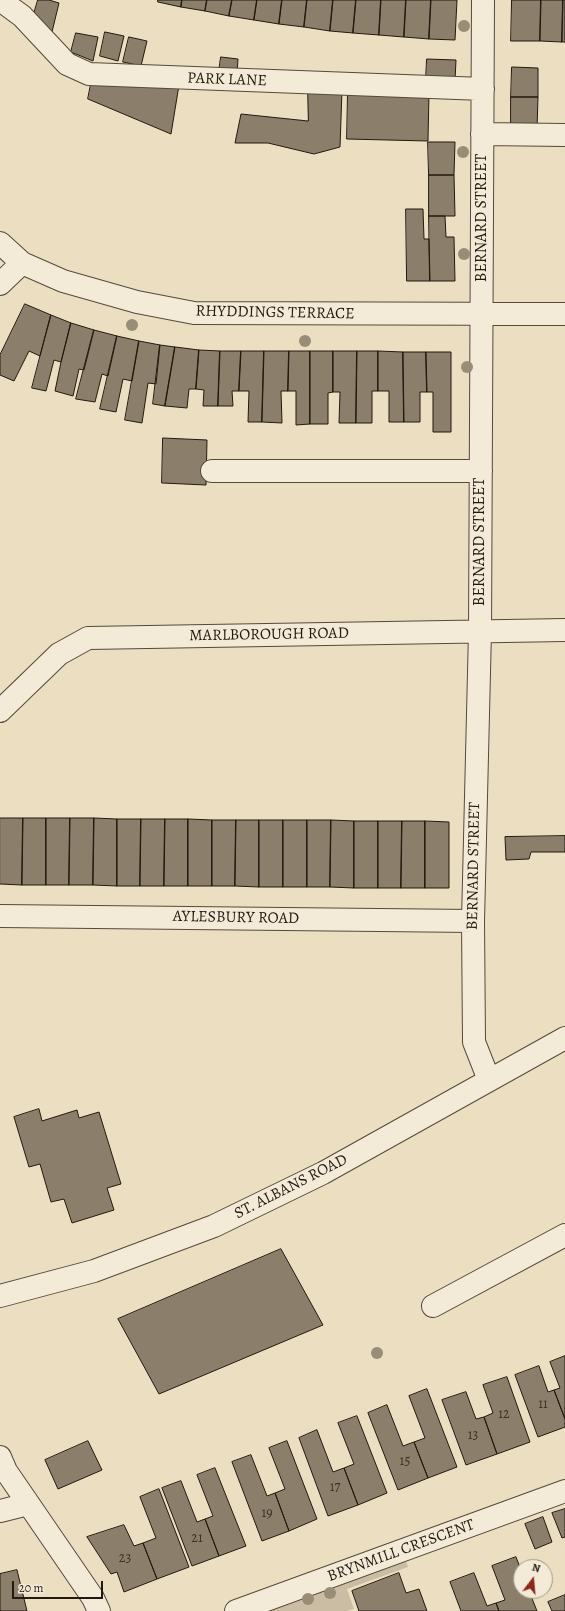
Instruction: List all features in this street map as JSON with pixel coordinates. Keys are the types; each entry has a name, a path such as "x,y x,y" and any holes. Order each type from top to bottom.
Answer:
{"street":[{"name":"PARK LANE","path":"0,0 22,16 67,64 89,74 483,89"},
{"name":"BERNARD STREET","path":"483,0 480,631 473,921 474,1042 489,1080"},
{"path":"482,134 565,135"},
{"name":"RHYDDINGS TERRACE","path":"0,243 22,263 63,281 137,302 194,313 565,314"},
{"path":"0,284 22,263"},
{"path":"212,471 481,471"},
{"name":"MARLBOROUGH ROAD","path":"0,712 59,654 88,638 565,630"},
{"name":"AYLESBURY ROAD","path":"0,916 473,921"},
{"name":"ST. ALBANS ROAD","path":"0,1296 94,1271 214,1226 323,1173 565,1038"},
{"path":"433,1306 565,1236"},
{"path":"0,1457 6,1471 93,1598 99,1611"},
{"name":"BRYNMILL CRESCENT","path":"236,1611 565,1491"},
{"path":"0,1511 28,1504"}],"shaded area":[{"path":"403,1553 408,1567 347,1589 354,1609 347,1611 255,1611"}],"building":[{"path":"38,0 49,0 59,3 51,36 33,17"},
{"path":"158,0 182,0 181,7 158,2"},
{"path":"182,0 207,0 205,11 181,7"},
{"path":"207,0 232,0 229,16 205,11"},
{"path":"232,0 257,0 254,20 229,16"},
{"path":"257,0 282,0 279,24 254,20"},
{"path":"282,0 307,0 304,27 279,24"},
{"path":"307,0 333,0 330,31 304,27"},
{"path":"333,0 356,0 353,33 330,31"},
{"path":"356,0 381,0 379,35 353,33"},
{"path":"381,0 406,0 404,37 379,35"},
{"path":"406,0 431,0 429,39 404,37"},
{"path":"431,0 457,0 455,40 429,39"},
{"path":"512,0 541,0 540,41 511,41"},
{"path":"541,0 563,0 562,42 540,41"},
{"path":"563,0 565,0 565,42 562,42"},
{"path":"105,32 124,36 118,61 100,56"},
{"path":"76,33 98,37 93,61 71,52"},
{"path":"129,37 147,41 141,66 123,62"},
{"path":"221,57 238,59 237,73 219,71"},
{"path":"427,59 456,60 455,80 426,79"},
{"path":"512,67 538,68 538,97 511,97"},
{"path":"91,84 179,85 171,134 88,99"},
{"path":"308,89 342,90 340,147 314,154 268,143 235,143 241,114 308,121"},
{"path":"348,90 429,92 428,141 347,139"},
{"path":"511,97 538,97 537,129 511,128"},
{"path":"428,142 455,142 454,175 429,175"},
{"path":"429,175 454,175 455,216 429,216"},
{"path":"406,209 423,209 424,239 429,239 430,281 407,281"},
{"path":"429,216 445,216 446,237 454,237 455,281 430,281"},
{"path":"25,304 51,315 40,356 29,351 14,381 0,375 0,355"},
{"path":"51,315 71,323 61,362 54,360 46,391 32,388"},
{"path":"71,323 94,330 84,370 79,369 73,396 55,391"},
{"path":"94,330 117,336 108,376 102,374 95,402 76,399"},
{"path":"117,336 139,341 132,381 123,379 116,412 100,409"},
{"path":"139,341 160,345 156,384 148,383 142,423 125,420"},
{"path":"160,345 175,347 165,406 153,404"},
{"path":"175,347 199,350 196,389 189,389 187,408 165,406"},
{"path":"199,350 220,351 218,406 203,406 204,390 196,389"},
{"path":"220,351 241,351 239,391 232,391 233,406 218,406"},
{"path":"241,351 264,351 262,422 248,422 249,391 239,391"},
{"path":"264,351 289,351 288,391 281,391 282,423 262,422"},
{"path":"289,351 310,351 310,424 296,425 296,391 288,391"},
{"path":"310,351 333,351 333,392 328,393 328,424 310,424"},
{"path":"333,351 357,351 356,423 339,423 340,392 333,392"},
{"path":"357,351 378,351 378,391 372,391 372,423 356,423"},
{"path":"378,351 403,352 404,422 389,422 389,391 378,391"},
{"path":"403,352 426,352 427,392 420,392 420,422 404,422"},
{"path":"426,352 451,352 451,432 433,432 433,392 427,392"},
{"path":"163,438 207,440 206,485 162,483"},
{"path":"0,818 23,818 22,885 0,884"},
{"path":"23,818 46,818 46,885 22,885"},
{"path":"46,818 70,818 69,885 46,885"},
{"path":"70,818 94,818 93,885 69,885"},
{"path":"94,818 117,819 117,886 93,885"},
{"path":"117,819 141,819 140,886 117,886"},
{"path":"141,819 165,819 164,886 140,886"},
{"path":"165,819 188,819 188,886 164,886"},
{"path":"188,819 212,820 212,886 188,886"},
{"path":"212,820 236,820 235,886 212,886"},
{"path":"236,820 259,820 259,887 235,886"},
{"path":"259,820 283,820 283,887 259,887"},
{"path":"283,820 307,820 307,887 283,887"},
{"path":"307,820 331,820 330,887 307,887"},
{"path":"331,820 354,821 354,888 330,887"},
{"path":"354,821 378,821 378,888 354,888"},
{"path":"378,821 402,821 401,888 378,888"},
{"path":"402,821 425,821 425,888 401,888"},
{"path":"425,821 449,822 449,888 425,888"},
{"path":"565,836 565,852 531,852 529,859 506,860 505,837"},
{"path":"39,1109 42,1121 77,1110 79,1118 99,1112 121,1184 107,1188 114,1210 72,1223 64,1199 51,1202 40,1164 29,1167 14,1117"},
{"path":"281,1249 323,1325 159,1394 118,1319"},
{"path":"565,1356 565,1419 554,1390 560,1388 550,1362"},
{"path":"539,1366 548,1392 554,1390 565,1419 565,1427 538,1437 515,1375"},
{"path":"507,1377 530,1442 497,1454 484,1417 493,1413 483,1385"},
{"path":"427,1389 457,1467 428,1478 414,1442 425,1438 409,1396"},
{"path":"466,1392 476,1419 484,1417 497,1454 466,1465 442,1400"},
{"path":"387,1405 403,1446 414,1442 428,1478 398,1490 368,1413"},
{"path":"357,1416 387,1493 358,1505 344,1468 354,1464 338,1423"},
{"path":"317,1430 333,1472 344,1468 358,1505 328,1516 299,1438"},
{"path":"88,1441 102,1470 58,1489 45,1460"},
{"path":"287,1441 317,1519 289,1531 275,1493 285,1489 269,1448"},
{"path":"251,1455 267,1496 275,1493 289,1531 262,1541 232,1462"},
{"path":"215,1468 246,1546 219,1556 205,1519 213,1516 197,1475"},
{"path":"181,1481 197,1522 205,1519 219,1556 192,1566 162,1488"},
{"path":"159,1489 189,1567 157,1579 143,1543 156,1538 140,1497"},
{"path":"565,1509 565,1537 562,1538 552,1513"},
{"path":"543,1517 552,1542 535,1549 525,1524"},
{"path":"124,1525 134,1546 143,1543 157,1579 124,1592 117,1572 111,1574 87,1537"},
{"path":"516,1557 517,1559 513,1559 513,1599 532,1599 537,1611 499,1611 496,1603 505,1600 492,1566"},
{"path":"17,1570 27,1611 0,1611 0,1574"},
{"path":"399,1573 406,1593 419,1589 427,1611 359,1611 352,1591"},
{"path":"474,1573 487,1606 496,1603 499,1611 461,1611 450,1582"},
{"path":"565,1595 565,1611 552,1611 548,1602"}]}
